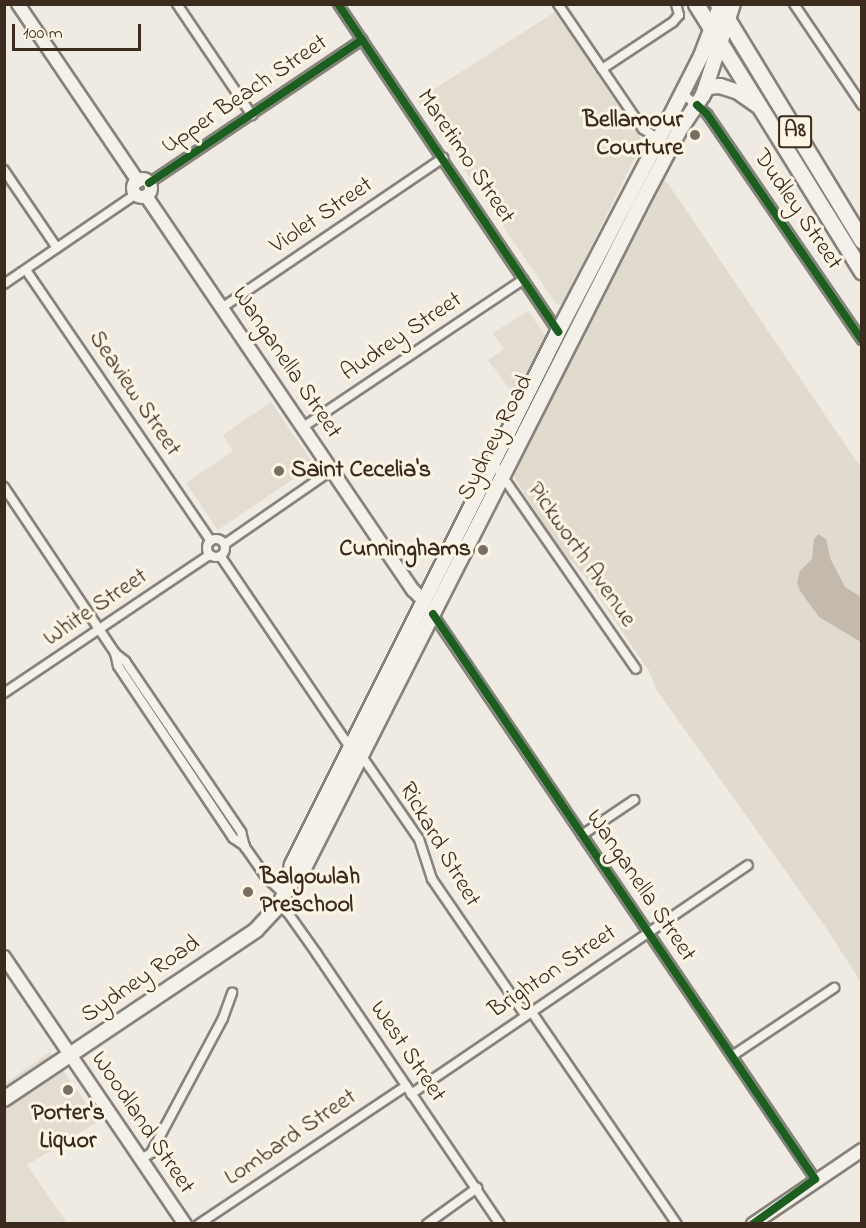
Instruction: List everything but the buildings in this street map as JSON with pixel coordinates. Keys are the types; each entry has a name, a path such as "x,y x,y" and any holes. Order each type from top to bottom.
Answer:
{"highway":[{"name":"A8","path":"696,4 861,272"},
{"name":"A8","path":"723,6 729,23 861,241"}],"main road":[{"name":"Sydney Road","path":"4,1099 256,930 284,895 292,865 356,752 429,608 498,469 558,332 659,139 723,6"},
{"name":"Sydney Road","path":"498,469 572,339 674,141 700,100 729,23"},
{"path":"700,100 708,87 720,86 738,92 758,106"},
{"path":"558,332 572,339"}],"street":[{"name":"Wanganella Street","path":"18,4 413,590 429,608 815,1179"},
{"path":"177,4 252,115"},
{"name":"Maretimo Street","path":"338,4 558,332"},
{"path":"558,4 643,129 659,139"},
{"path":"602,69 673,22 679,15 676,4"},
{"path":"794,4 861,105"},
{"name":"Upper Beach Street","path":"4,284 362,40"},
{"name":"Dudley Street","path":"682,93 700,100 707,114 861,340"},
{"name":"Violet Street","path":"223,307 443,158"},
{"path":"4,170 57,248"},
{"name":"Seaview Street","path":"26,270 211,541"},
{"name":"Audrey Street","path":"303,427 523,280"},
{"name":"Pickworth Avenue","path":"498,469 636,669"},
{"path":"221,556 224,553 225,544 332,470"},
{"name":"West Street","path":"4,487 115,653 125,661 241,832 245,847 267,878 284,895 288,913 500,1224"},
{"path":"221,556 209,555 207,546 211,541 219,539 225,544"},
{"name":"White Street","path":"6,690 209,555"},
{"path":"221,556 356,752"},
{"name":"Rickard Street","path":"356,752 419,839 432,879 677,1224"},
{"path":"582,835 634,800"},
{"name":"Brighton Street","path":"408,1090 528,1013 748,865"},
{"name":"Woodland Street","path":"4,957 185,1224"},
{"path":"732,1056 834,988"},
{"path":"141,1159 151,1153 223,1018 232,993"},
{"name":"Lombard Street","path":"199,1224 408,1090"},
{"path":"753,1224 815,1179 861,1150"},
{"path":"427,1224 477,1188"}],"shaded area":[{"path":"555,12 643,142 562,304 557,305 417,100"},
{"path":"662,180 667,182 861,468 861,982 826,928 656,689 649,671 584,575 560,549 514,475"},
{"path":"528,311 546,337 514,395 488,360 504,349 493,333"},
{"path":"271,402 314,465 218,530 186,483 233,451 223,435"},
{"path":"818,534 826,539 830,558 845,587 861,597 861,642 819,617 800,591 797,582 800,571 812,559 814,539"},
{"path":"50,1052 99,1121 27,1165 67,1223 5,1223 4,1084"}],"cycle path":[{"path":"338,4 558,332"},
{"path":"149,183 362,40"},
{"path":"697,105 707,114 862,340"},
{"path":"433,614 815,1179 753,1224"}],"place":[{"name":"Bellamour Courture","path":"695,135"},
{"name":"Saint Cecelia's","path":"279,471"},
{"name":"Cunninghams","path":"483,550"},
{"name":"Balgowlah Preschool","path":"248,892"},
{"name":"Porter's Liquor","path":"68,1090"}]}
